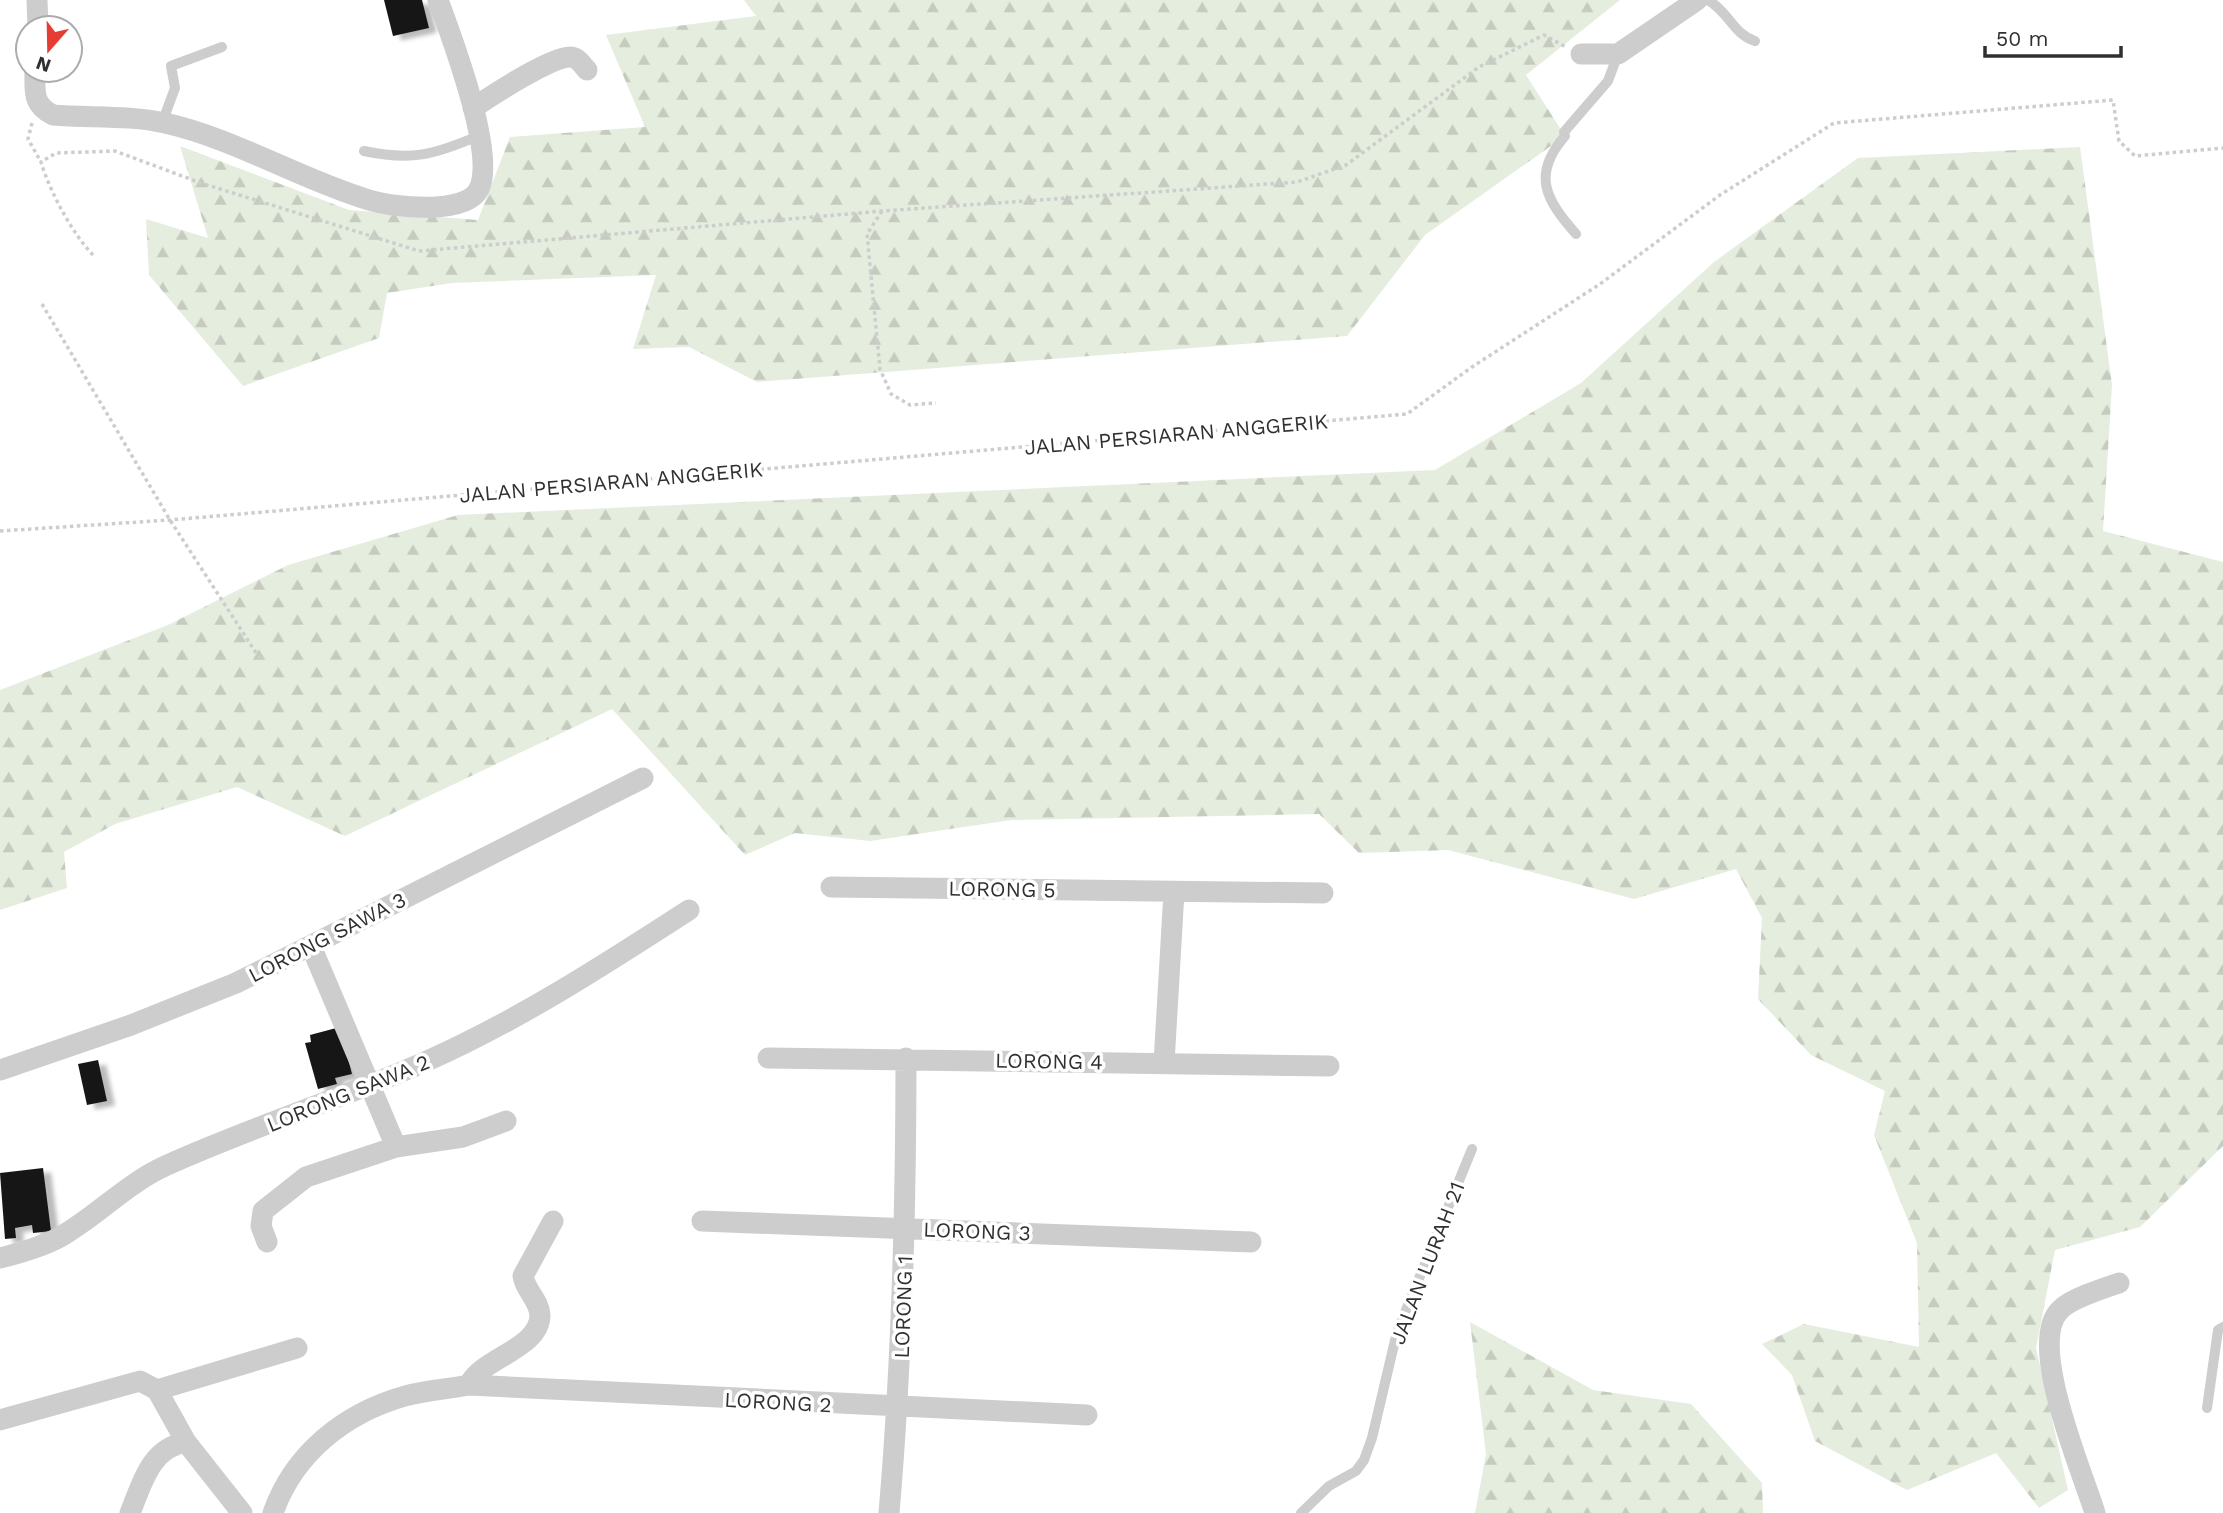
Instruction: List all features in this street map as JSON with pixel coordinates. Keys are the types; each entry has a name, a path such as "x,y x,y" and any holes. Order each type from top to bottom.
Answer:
{"street":[{"path":"35,84 35,117 162,123 212,137 369,200 424,207 460,204 475,196 483,178 484,162 473,108 438,0"},
{"path":"1581,54 1618,54 1697,0"},
{"path":"473,108 507,86 567,58 578,60 587,70"},
{"name":"LORONG SAWA 3","path":"0,1070 131,1025 236,984 643,778"},
{"name":"LORONG 5","path":"831,887 1323,893"},
{"path":"1164,1063 1174,892"},
{"name":"LORONG SAWA 2","path":"0,1258 60,1237 117,1194 162,1167 368,1085 497,1028 594,972 689,910"},
{"path":"311,946 396,1147"},
{"name":"LORONG 4","path":"768,1058 1329,1066"},
{"name":"LORONG 1","path":"889,1513 899,1409 906,1229 906,1058"},
{"path":"267,1242 261,1226 263,1212 306,1177 396,1147 463,1137 506,1121"},
{"path":"470,1385 474,1375 512,1352 533,1331 540,1319 539,1307 524,1285 523,1276 553,1221"},
{"name":"LORONG 3","path":"702,1221 1251,1242"},
{"path":"2095,1513 2054,1390 2050,1335 2053,1319 2060,1309 2119,1283"},
{"path":"157,1390 297,1348"},
{"path":"0,1420 140,1381 157,1390 186,1442 242,1513"},
{"name":"LORONG 2","path":"273,1513 292,1472 307,1452 352,1418 405,1396 470,1385 899,1409 1087,1415"},
{"path":"130,1513 148,1469 163,1450 186,1442"}],"lane":[{"path":"1708,0 1723,10 1737,32 1755,41"},
{"path":"162,123 175,88 172,66 222,47"},
{"path":"1576,234 1550,201 1544,179 1546,166 1564,132 1608,81 1618,54"},
{"path":"364,151 395,158 435,154 478,136"},
{"name":"JALAN LURAH 21","path":"1301,1513 1329,1486 1356,1471 1364,1460 1372,1438 1397,1332 1472,1149"},
{"path":"2207,1408 2213,1348 2218,1330 2223,1327"}],"path":[{"path":"41,162 56,153 115,151 201,183 419,251 882,211 1297,181 1346,165 1479,67 1544,35 1581,54"},
{"name":"JALAN PERSIARAN ANGGERIK","path":"0,531 170,520 1406,414 1472,366 1600,284 1720,195 1834,123 2113,100 2119,141 2135,156 2223,148"},
{"path":"35,117 28,139 41,162 56,201 80,242 93,255"},
{"path":"882,211 867,234 880,369 891,394 909,405 936,403"},
{"path":"42,304 170,520 260,659"}],"green space":[{"path":"744,0 1620,0 1526,75 1565,136 1425,235 1347,336 757,382 689,347 633,349 656,275 452,283 387,293 379,338 243,386 149,275 146,219 208,238 180,146 349,210 478,220 510,137 645,127 606,35 756,16"},
{"path":"2080,147 2112,385 2103,531 2223,562 2223,1146 2140,1227 2055,1250 2036,1348 2068,1490 2039,1508 1996,1453 1907,1490 1815,1441 1792,1375 1762,1344 1804,1324 1919,1347 1917,1243 1874,1135 1885,1091 1811,1055 1758,999 1762,918 1736,869 1634,899 1448,850 1359,853 1319,814 1011,820 870,841 795,833 745,855 612,709 345,836 237,787 115,824 64,852 67,888 0,910 0,690 168,625 288,565 458,515 1435,470 1581,383 1714,262 1858,158"},
{"path":"1470,1322 1593,1390 1691,1404 1762,1483 1763,1513 1475,1513 1486,1454"}],"building":[{"path":"384,0 422,0 429,28 393,36"},
{"path":"340,1027 352,1074 335,1078 337,1084 318,1089 305,1043 311,1042 310,1035"},
{"path":"98,1060 107,1101 87,1105 78,1064"},
{"path":"43,1168 51,1231 33,1233 32,1225 15,1228 16,1238 5,1239 0,1173"}]}
